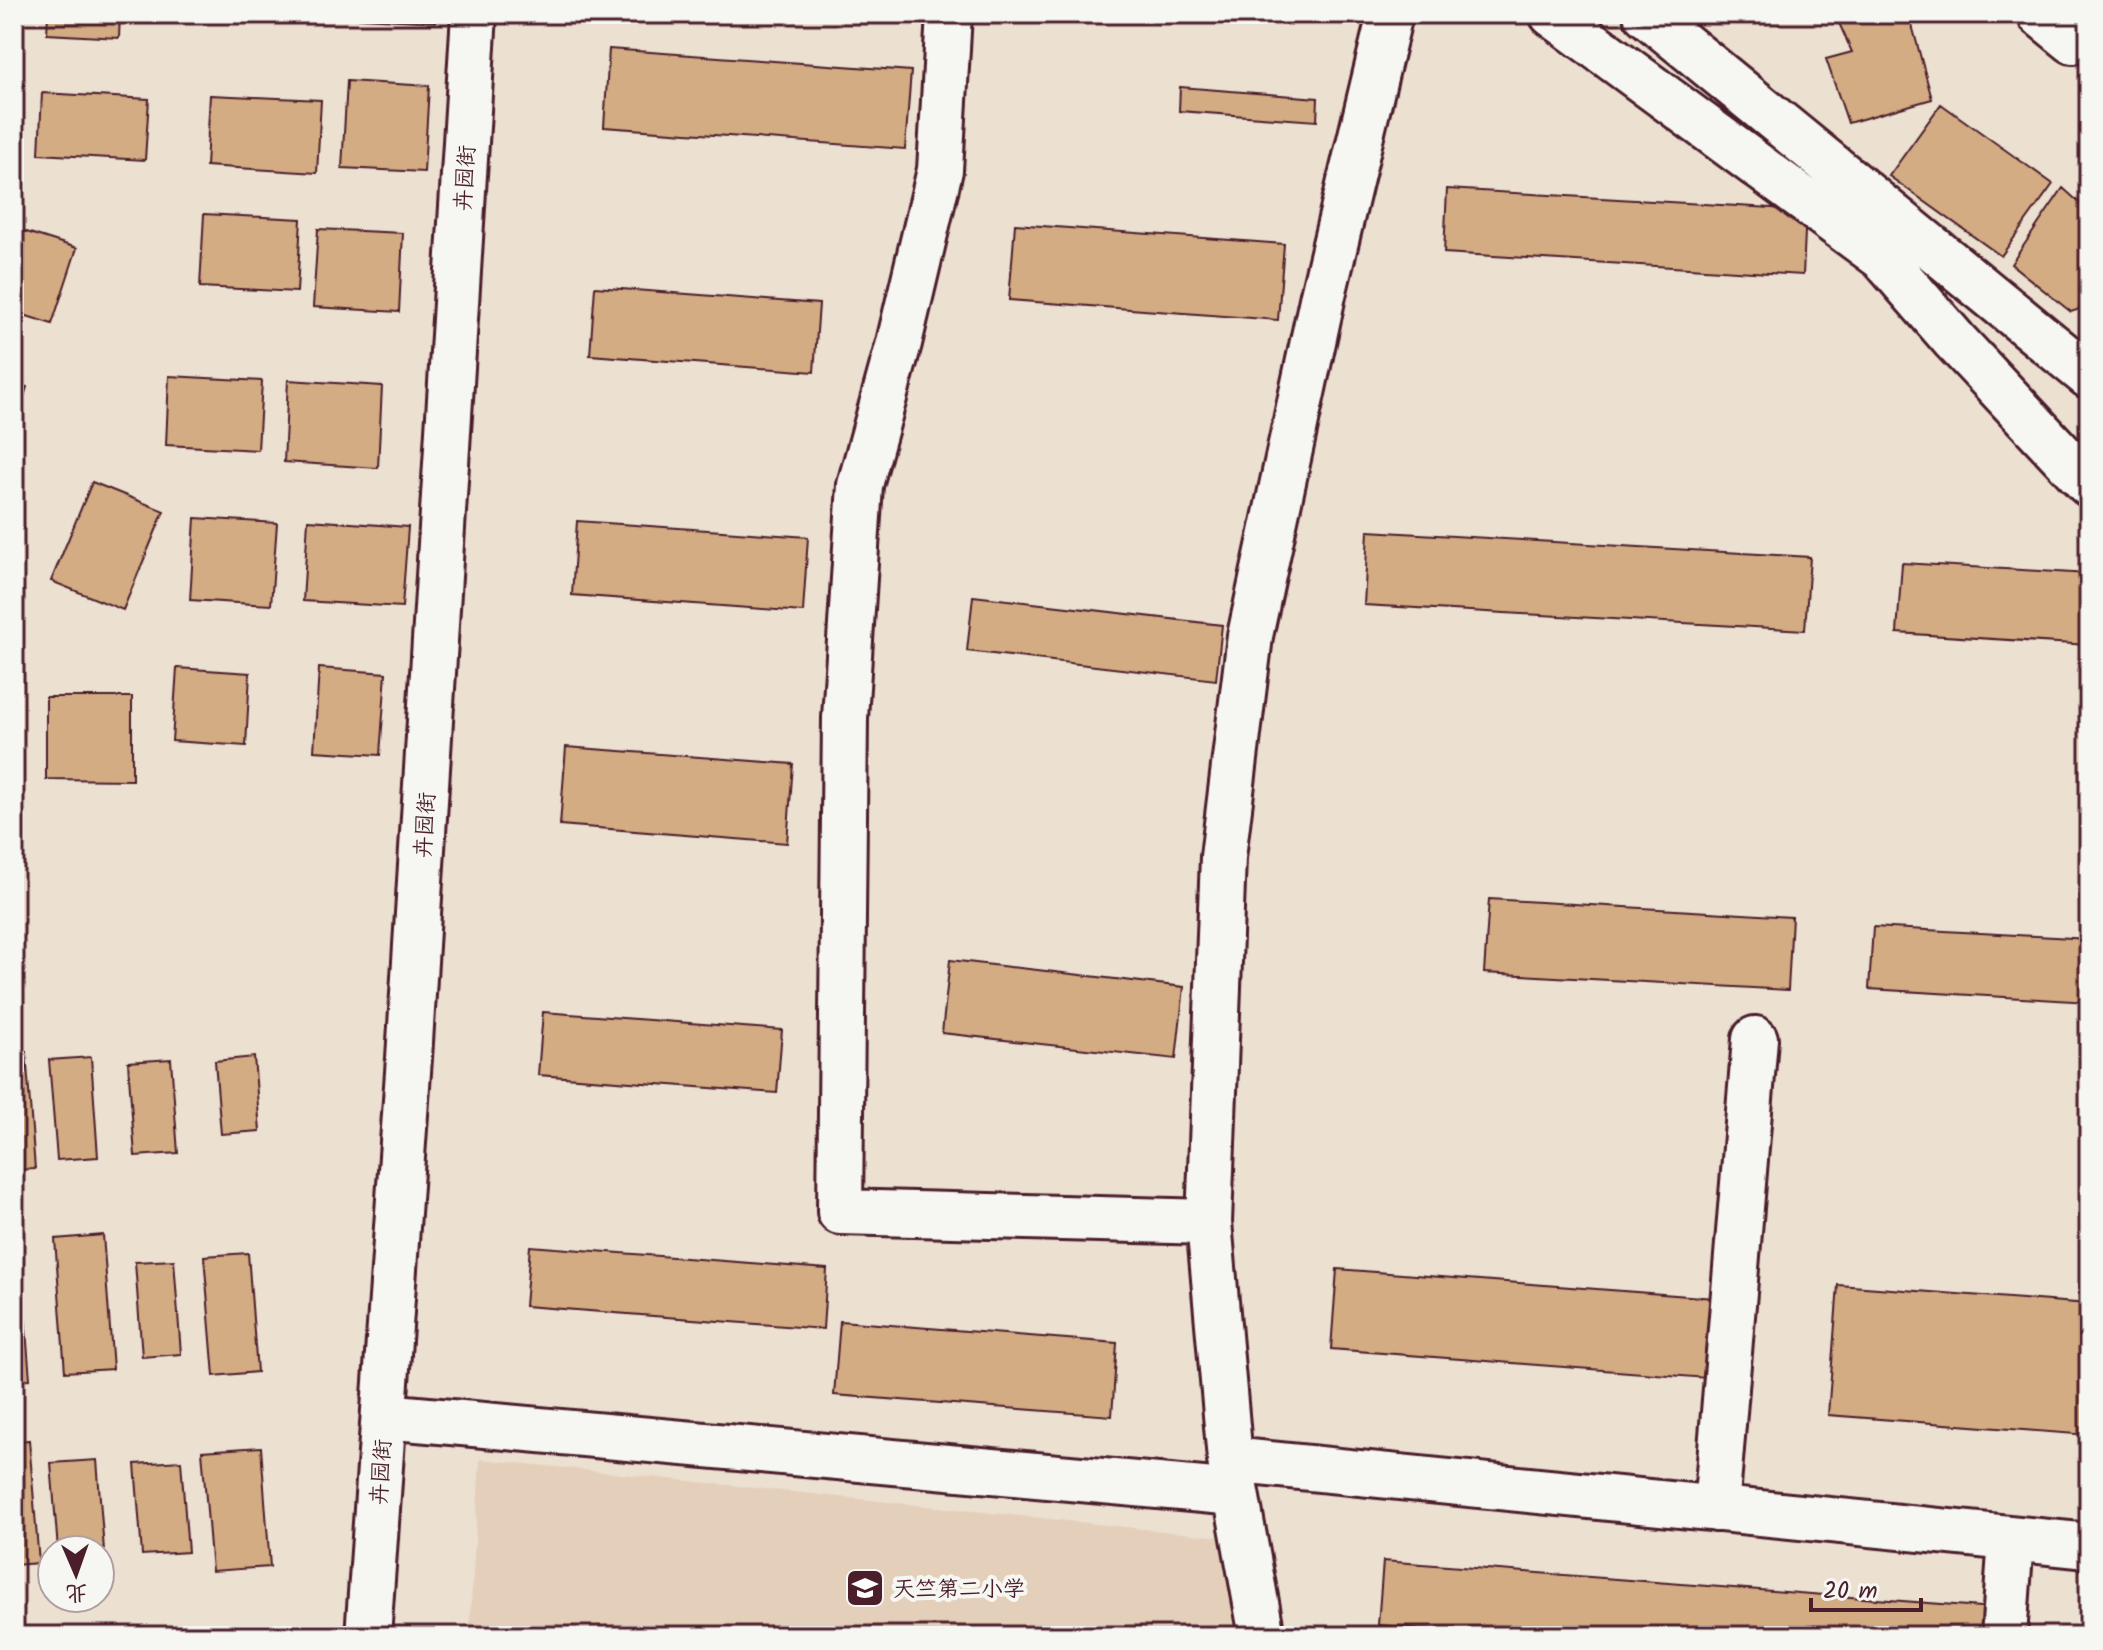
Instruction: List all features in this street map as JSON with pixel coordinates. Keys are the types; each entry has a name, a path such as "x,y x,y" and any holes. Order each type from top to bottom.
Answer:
{"street":[{"name":"卉园街","path":"368,1636 409,1058 474,14"},
{"path":"949,14 940,170 899,343 860,485 845,718 840,1212 1209,1222"},
{"path":"1262,1636 1233,1477 1209,1222 1223,857 1250,636 1323,295 1390,14"},
{"path":"1552,14 1883,258 1955,341 2089,484"},
{"path":"1646,14 2089,376"},
{"path":"1716,1509 1755,1039"},
{"path":"384,1416 1716,1509 2089,1546"},
{"path":"2004,1636 2011,1539"}],"shaded area":[{"name":"天竺第二小学","path":"480,1459 1249,1540 1269,1636 469,1636"}],"building":[{"path":"48,14 120,14 119,38 47,34"},
{"path":"225,14 307,14 307,22 224,18"},
{"path":"343,14 437,14 436,22 343,17"},
{"path":"1835,14 1909,14 1932,99 1848,123 1826,59 1852,52"},
{"path":"609,49 911,71 905,149 604,127"},
{"path":"347,81 429,86 424,172 342,168"},
{"path":"1180,87 1318,98 1317,121 1179,111"},
{"path":"42,93 149,99 145,160 39,154"},
{"path":"210,95 321,100 317,173 206,166"},
{"path":"1941,104 2053,184 2001,256 1889,176"},
{"path":"2063,188 2083,206 2089,205 2089,306 2071,312 2011,264"},
{"path":"1447,189 1806,210 1803,275 1444,253"},
{"path":"204,214 301,219 297,292 200,287"},
{"path":"1015,224 1284,244 1278,320 1009,300"},
{"path":"14,228 77,248 52,324 14,312"},
{"path":"318,229 403,233 399,312 313,307"},
{"path":"595,287 819,304 814,372 590,355"},
{"path":"169,376 262,381 258,450 166,445"},
{"path":"288,380 382,386 378,468 284,462"},
{"path":"14,382 27,387 14,426"},
{"path":"92,482 164,511 123,610 51,581"},
{"path":"195,518 277,523 271,605 190,600"},
{"path":"308,520 408,527 402,607 303,601"},
{"path":"577,521 808,537 803,612 572,595"},
{"path":"1368,531 1810,557 1805,630 1364,605"},
{"path":"1902,563 2089,574 2089,645 1897,633"},
{"path":"973,596 1222,625 1216,680 967,651"},
{"path":"177,668 250,673 246,746 172,741"},
{"path":"319,668 386,673 380,755 314,751"},
{"path":"46,697 132,697 132,780 46,779"},
{"path":"566,747 793,764 787,843 560,825"},
{"path":"1489,899 1792,917 1788,990 1484,973"},
{"path":"1873,927 2089,939 2089,1002 1869,989"},
{"path":"950,960 1184,987 1176,1059 942,1033"},
{"path":"543,1012 782,1030 777,1093 538,1075"},
{"path":"26,1052 35,1169 14,1170 14,1053"},
{"path":"91,1057 98,1157 57,1160 49,1060"},
{"path":"254,1057 260,1131 221,1134 215,1061"},
{"path":"171,1059 178,1153 135,1156 128,1062"},
{"path":"103,1235 113,1369 65,1372 55,1239"},
{"path":"14,1243 19,1243 30,1379 14,1380"},
{"path":"530,1246 827,1269 823,1329 525,1306"},
{"path":"248,1253 257,1372 214,1376 204,1256"},
{"path":"174,1260 181,1354 142,1357 135,1262"},
{"path":"1337,1269 1714,1298 1707,1378 1331,1349"},
{"path":"1838,1285 2089,1304 2089,1435 1828,1415"},
{"path":"840,1321 1117,1343 1112,1416 834,1395"},
{"path":"29,1440 36,1563 14,1565 14,1442"},
{"path":"261,1447 270,1567 212,1571 202,1451"},
{"path":"97,1460 103,1534 57,1534 51,1463"},
{"path":"181,1461 188,1552 142,1555 135,1464"},
{"path":"1383,1561 1993,1608 1990,1636 1522,1636 1378,1625"}],"place":[{"name":"天竺第二小学","path":"865,1588"}]}
